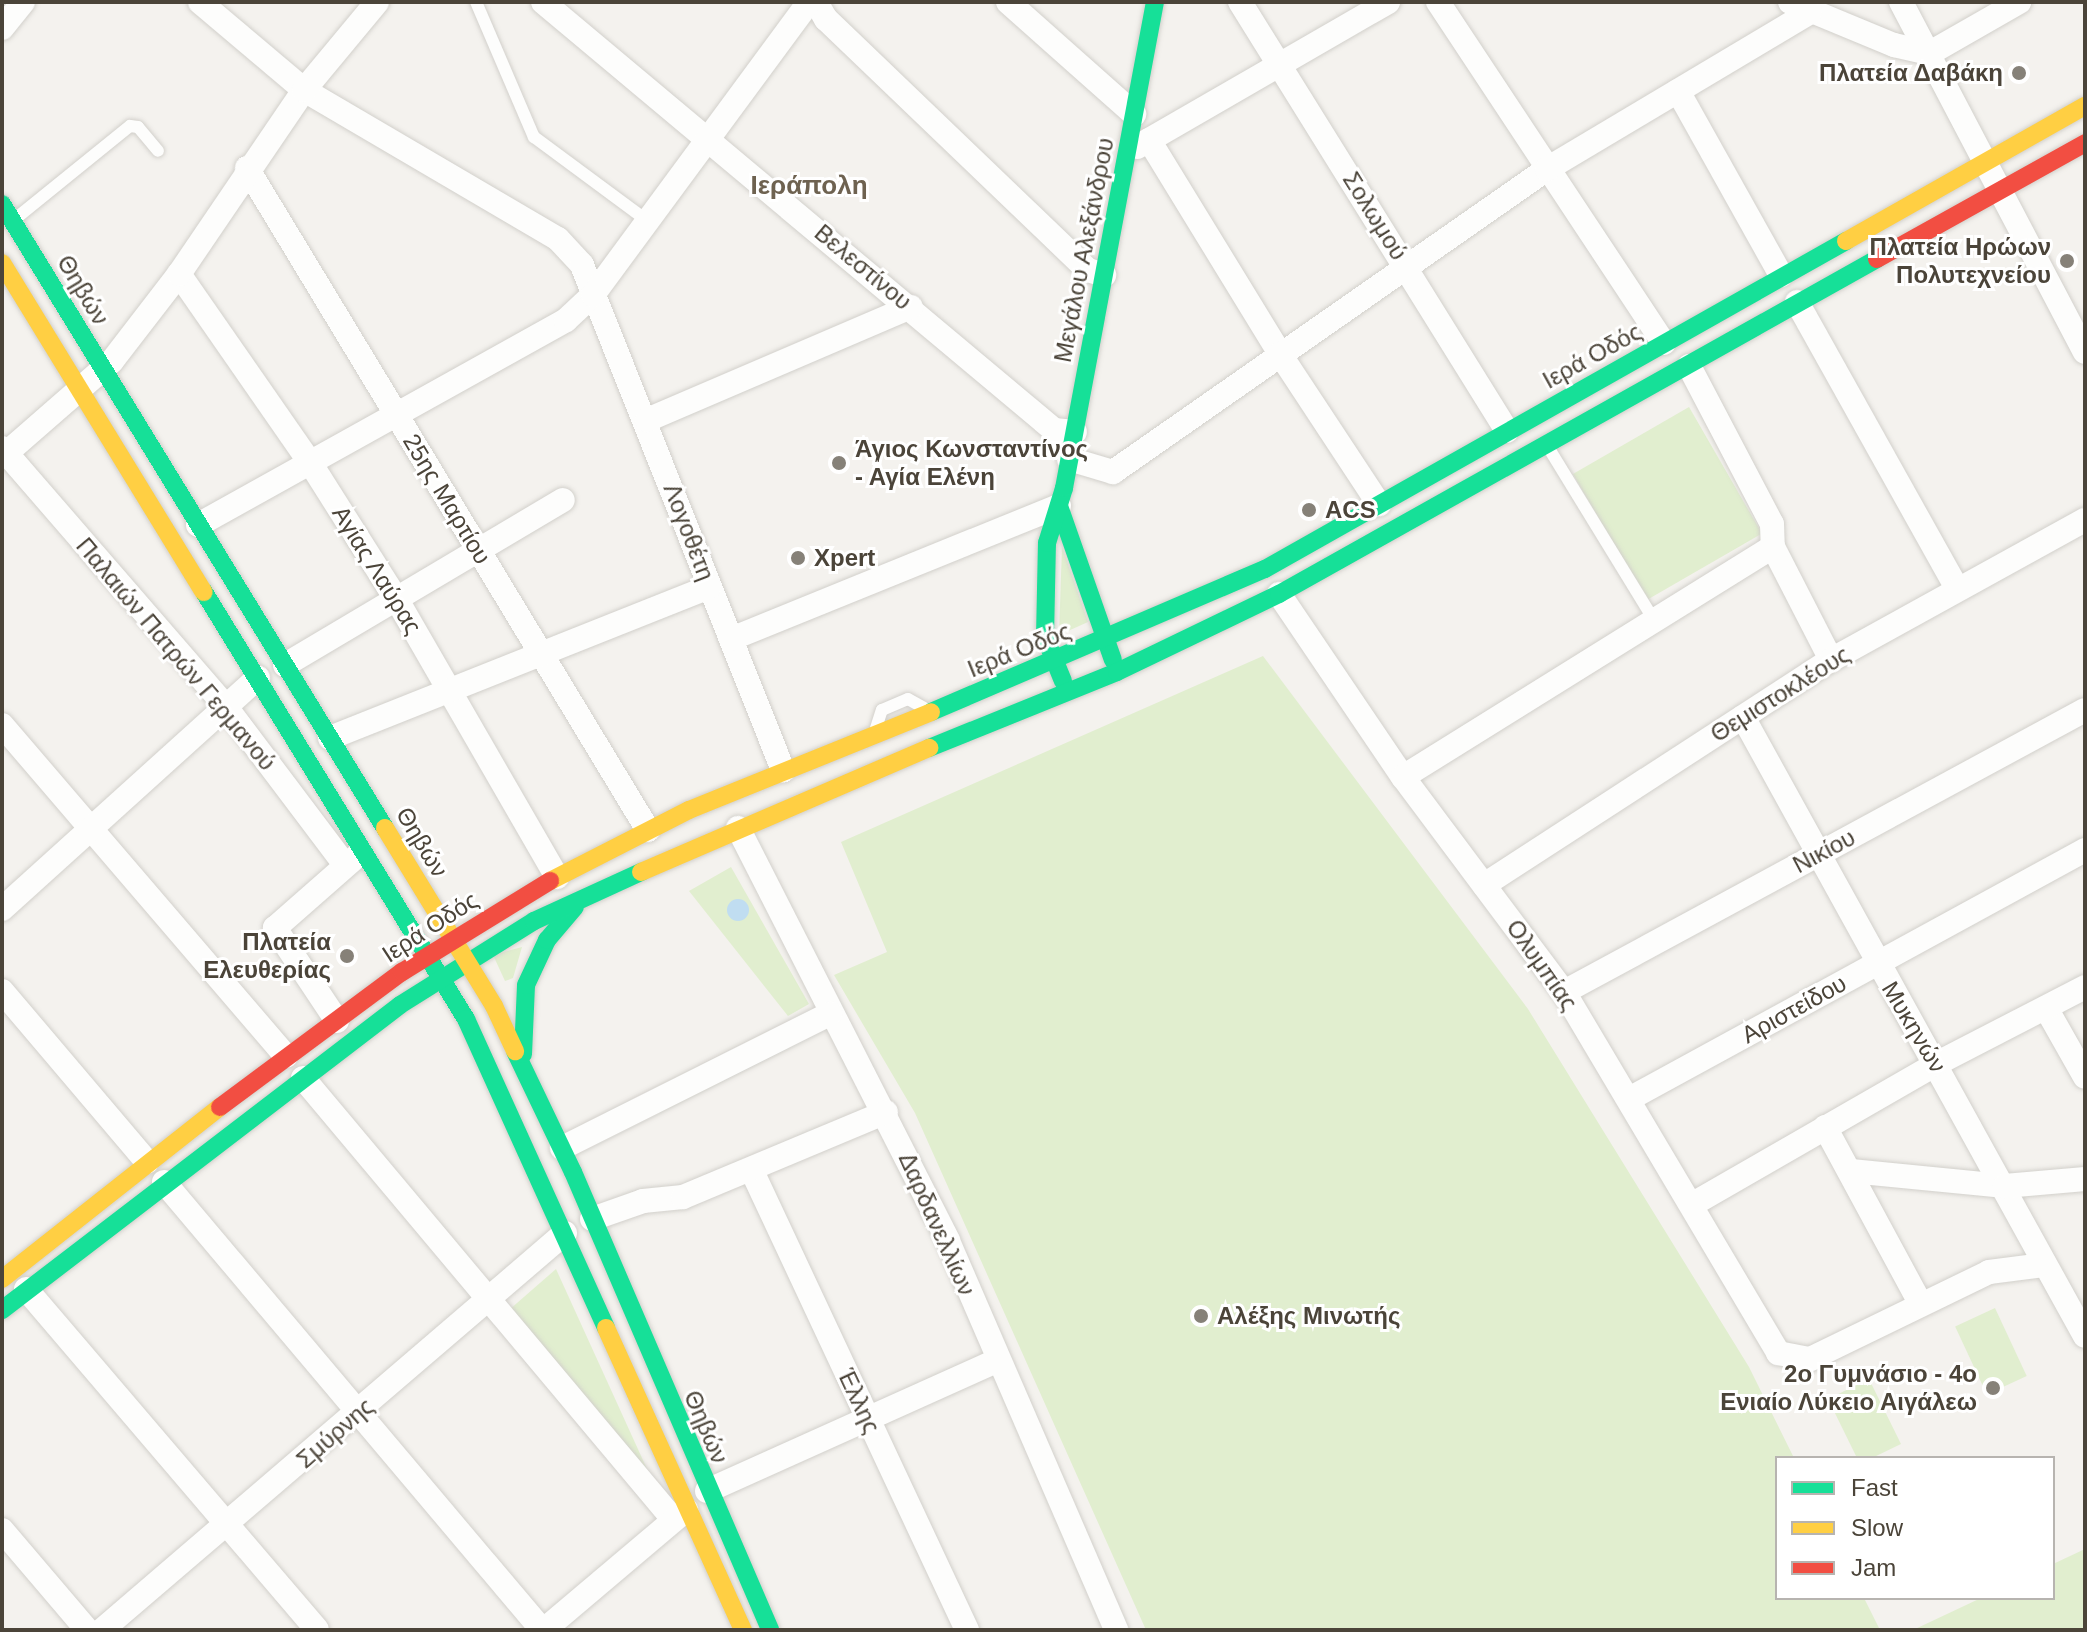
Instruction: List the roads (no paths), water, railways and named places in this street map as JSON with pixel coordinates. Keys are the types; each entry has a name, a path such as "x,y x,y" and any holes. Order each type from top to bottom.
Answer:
{"main road":[{"name":"Μεγάλου Αλεξάνδρου","path":"1068,692 1043,624 1045,558 1075,432 1155,2"},
{"name":"Ιερά Οδός","path":"2,1310 11,1274 147,1162 428,953 557,877 648,830 783,770 1055,662 1265,569 1986,159 2085,106"},
{"name":"Ιερά Οδός","path":"11,1274 164,1182 468,959 738,828 1117,672 1279,594 1548,447 2000,187 2085,143"},
{"name":"Θηβών","path":"2,204 468,959 562,1148 707,1491 770,1630"},
{"name":"Θηβών","path":"2,263 258,678 354,858 428,953 466,1019 565,1233 681,1513 743,1630"},
{"path":"1059,506 1117,672"},
{"path":"537,1096 520,1035 526,985 547,940 581,902"}],"street":[{"path":"2,28 23,2"},
{"name":"Λογοθέτη","path":"200,2 304,90 558,239 582,265 647,420 709,587 783,770"},
{"path":"3,453 102,369 179,274 247,168 304,90 377,2"},
{"name":"Βελεστίνου","path":"543,2 911,307 1054,430 1075,432"},
{"path":"198,525 566,320 593,295 645,219 809,2"},
{"path":"816,2 826,19 1088,270 1104,275"},
{"path":"1008,2 1134,114"},
{"name":"Σολωμού","path":"1240,2 1507,431"},
{"path":"1127,153 1388,2"},
{"path":"1438,2 1664,343"},
{"path":"1901,2 2083,342"},
{"path":"1069,459 1113,472 1547,169 1678,91 1800,7 1930,53 2019,2"},
{"path":"1678,91 1781,275"},
{"path":"1149,140 1280,354 1379,504"},
{"name":"25ης Μαρτίου","path":"247,168 648,830"},
{"name":"Αγίας Λαύρας","path":"179,274 311,464 397,600 557,877"},
{"path":"1797,302 1957,588"},
{"path":"647,420 911,307"},
{"path":"1689,366 1772,524 1773,547 1831,660"},
{"name":"Παλαιών Πατρών Γερμανού","path":"3,453 354,858"},
{"path":"285,665 563,500"},
{"path":"731,639 1059,506"},
{"name":"Θεμιστοκλέους","path":"1484,885 1831,660 2085,520"},
{"path":"1403,777 1652,617 1773,547"},
{"path":"330,738 452,692 709,587"},
{"name":"Ολυμπίας","path":"1279,594 1403,777 1564,992 1693,1204 1778,1353 1810,1359 1920,1303"},
{"path":"2,909 89,826 258,678"},
{"name":"Νικίου","path":"1564,992 2085,710"},
{"name":"Μυκηνών","path":"1743,717 1877,964 2005,1186 2044,1265 2085,1334"},
{"path":"2,725 286,1056"},
{"name":"Δαρδανελλίων","path":"738,828 830,1014 886,1112 948,1241 996,1361 1116,1630"},
{"name":"Αριστείδου","path":"1629,1099 2085,850"},
{"path":"337,1021 275,928 354,858"},
{"path":"1693,1204 1936,1064 2085,987"},
{"path":"2,991 147,1162"},
{"path":"2046,1008 2085,1077"},
{"path":"562,1148 830,1014"},
{"path":"164,1182 357,1414 543,1630 681,1513 487,1298 303,1078"},
{"path":"592,1219 643,1201 683,1197 752,1171 886,1112"},
{"path":"1825,1127 1920,1303 2001,1268 2044,1265"},
{"name":"Έλλης","path":"752,1171 967,1630"},
{"path":"1851,1171 2005,1186 2085,1179"},
{"name":"Σμύρνης","path":"102,1630 565,1233"},
{"path":"11,1274 317,1630"},
{"path":"707,1491 996,1361"},
{"path":"2,1530 87,1630"}],"lane":[{"path":"476,2 534,137 645,219"},
{"path":"12,221 130,126 138,127 158,151"},
{"path":"1548,447 1652,617"}],"water":[{"path":"738,899 746,902 749,910 746,918 738,921 730,918 727,910 730,902"}],"place":[{"name":"Πλατεία Δαβάκη","path":"2019,73"},
{"name":"Πλατεία Ηρώων Πολυτεχνείου","path":"2067,261"},
{"name":"Άγιος Κωνσταντίνος - Αγία Ελένη","path":"839,463"},
{"name":"ACS","path":"1309,510"},
{"name":"Xpert","path":"798,558"},
{"name":"Πλατεία Ελευθερίας","path":"347,956"},
{"name":"Αλέξης Μινωτής","path":"1201,1316"},
{"name":"2ο Γυμνάσιο - 4ο Ενιαίο Λύκειο Αιγάλεω","path":"1993,1388"}],"district":[{"name":"Ιεράπολη","path":"809,186"}]}
